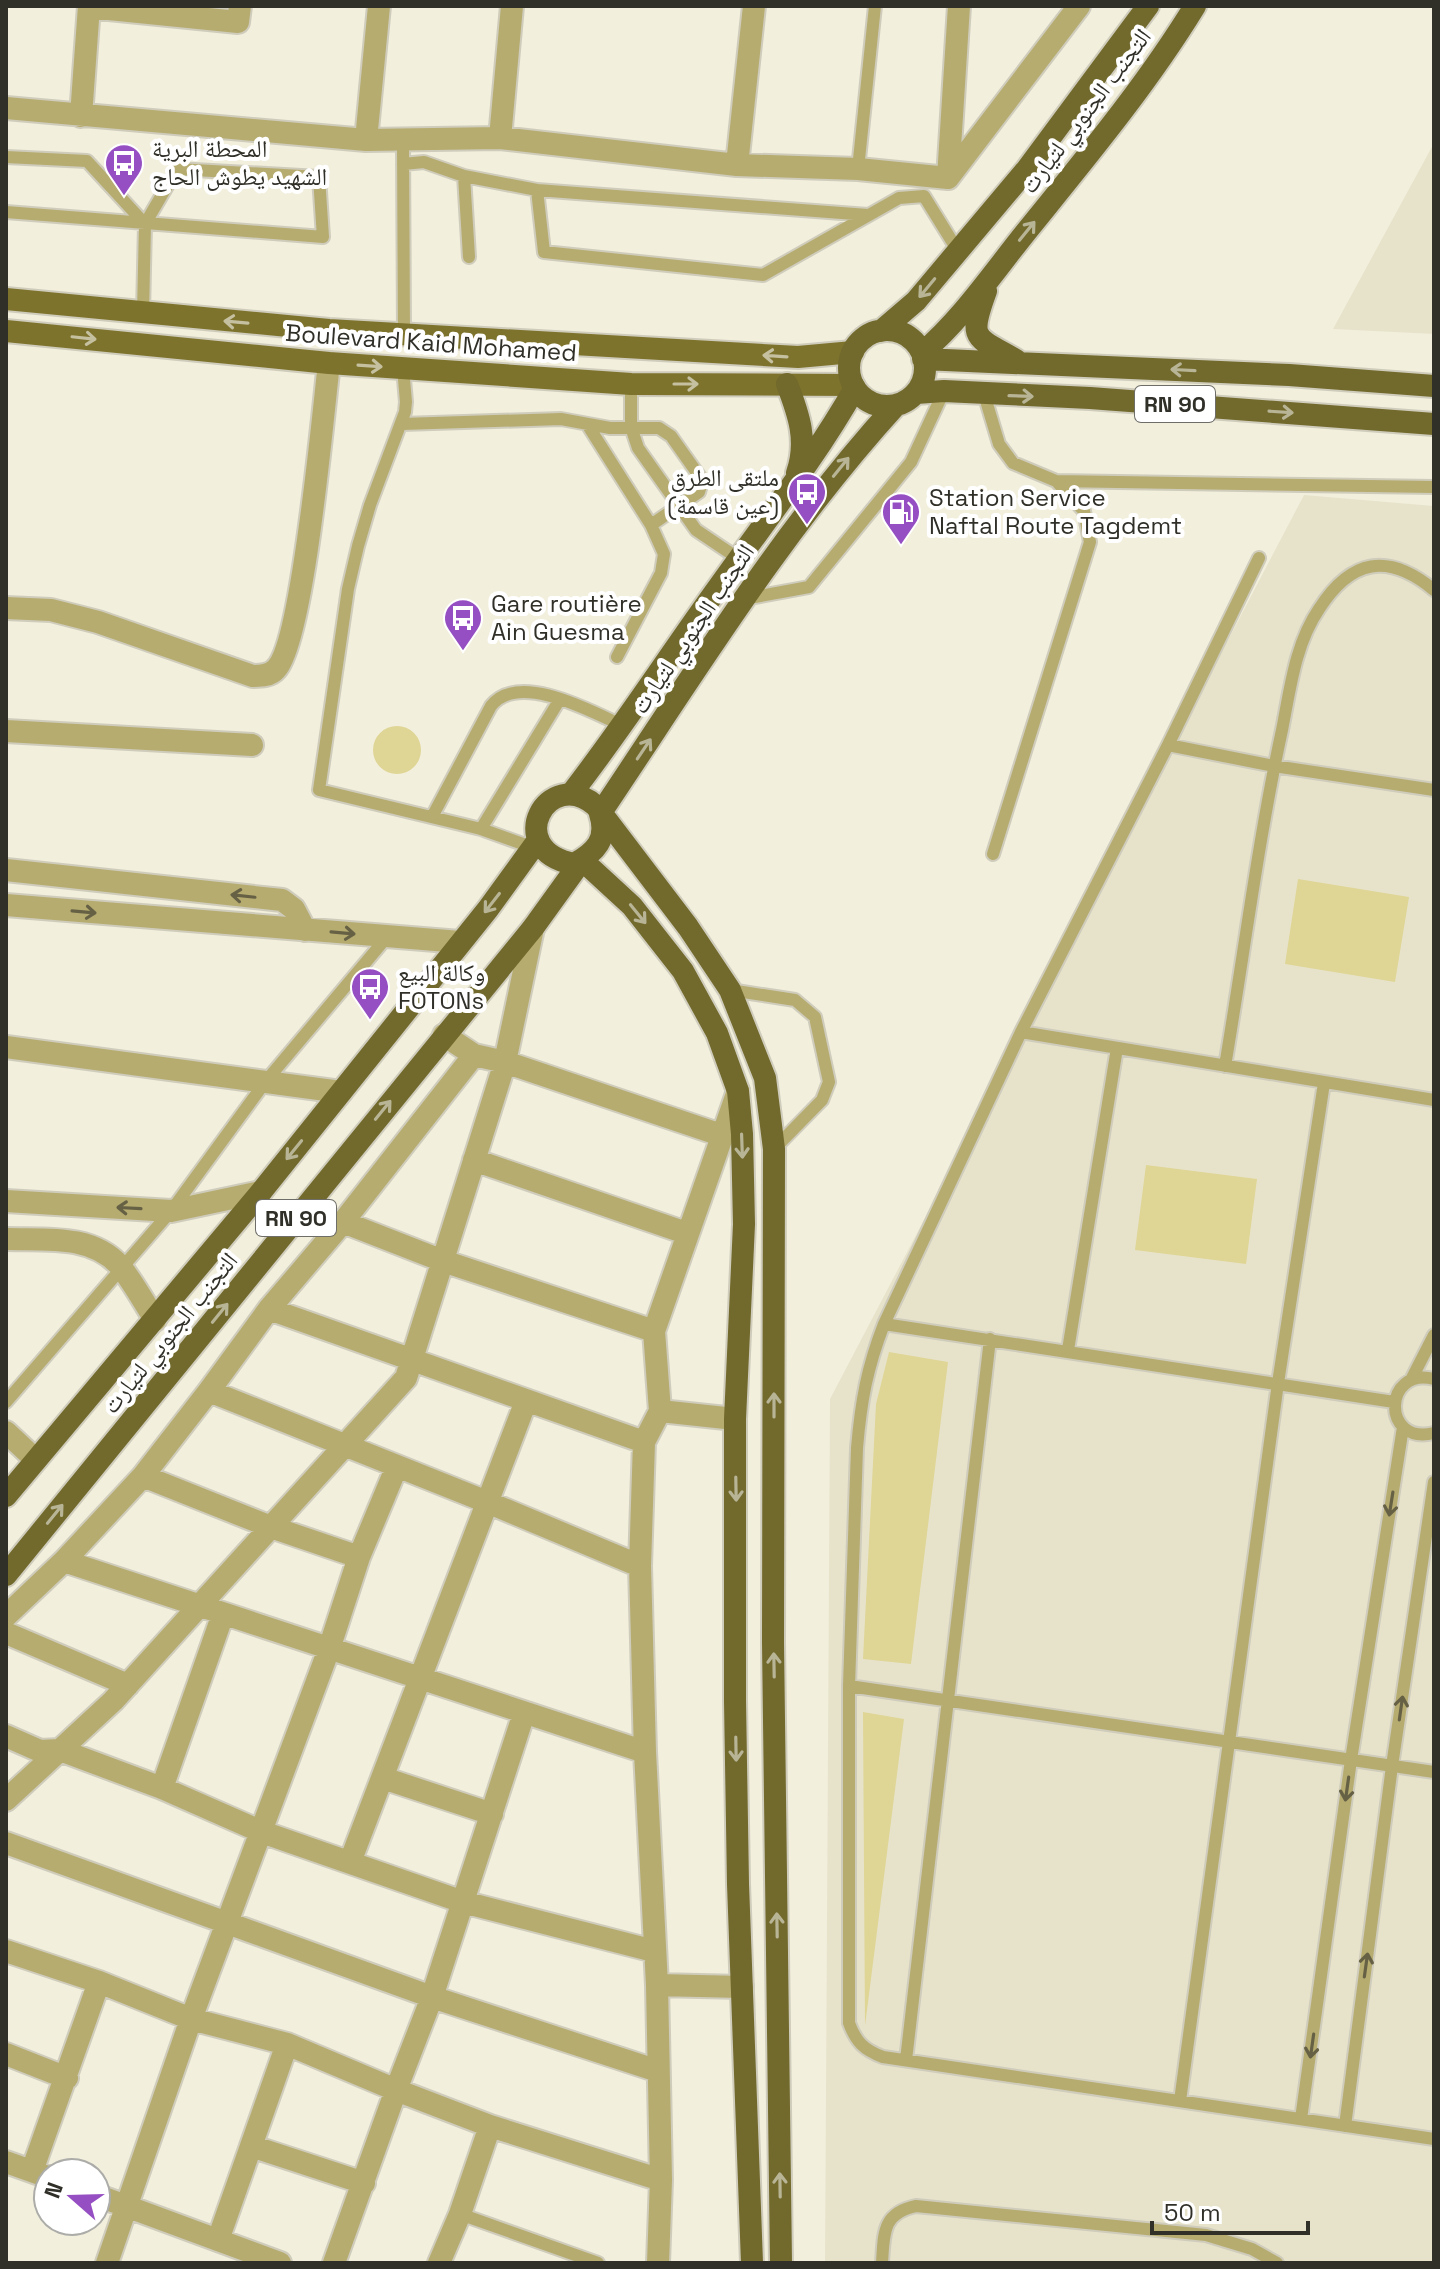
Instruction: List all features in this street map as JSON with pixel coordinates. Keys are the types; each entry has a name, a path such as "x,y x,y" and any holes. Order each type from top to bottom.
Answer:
{"highway":[{"name":"التجنب الجنوبي لتيارت","path":"881,331 916,301 1027,169 1148,6"},
{"name":"التجنب الجنوبي لتيارت","path":"923,356 1100,141 1195,6"},
{"path":"992,275 975,320 975,330 983,342 1021,363"},
{"path":"881,331 901,333 923,356 922,382 916,393 896,405 877,405 861,395 854,386 849,369 853,352 864,338 881,331"},
{"name":"RN 90","path":"923,356 1289,375 1434,386"},
{"path":"787,384 802,430 802,448 794,482"},
{"path":"571,794 623,726 822,444 854,386"},
{"name":"RN 90","path":"916,393 944,391 1105,399 1434,424"},
{"name":"التجنب الجنوبي لتيارت","path":"600,814 807,510 896,405"},
{"path":"600,814 603,824 599,846 574,864 561,861 536,844 535,829 542,808 550,800 571,794 589,800 600,814 688,927 730,990 765,1078 774,1149 773,1659 781,2263"},
{"name":"التجنب الجنوبي لتيارت","path":"6,1496 261,1192 536,844"},
{"name":"التجنب الجنوبي لتيارت","path":"6,1575 533,928 582,860"},
{"path":"582,860 632,906 683,971 717,1033 738,1091 744,1224 735,1419 735,1701 752,2263"}],"main road":[{"name":"Boulevard Kaid Mohamed","path":"6,299 404,335 798,357 853,352"},
{"name":"Boulevard Kaid Mohamed","path":"6,331 329,363 631,384 854,386"}],"street":[{"path":"81,116 89,6 238,22 240,6"},
{"path":"366,140 379,6"},
{"path":"500,138 512,6"},
{"path":"737,165 754,6"},
{"path":"948,178 959,6"},
{"path":"948,178 1079,6"},
{"path":"6,108 366,140 500,138 737,165 858,169 948,178"},
{"path":"6,608 51,610 98,622 253,676 276,670 289,640 306,549 329,363"},
{"path":"6,731 252,745"},
{"path":"6,870 282,900 294,909 305,930"},
{"path":"6,905 460,942"},
{"path":"6,1800 128,1685 406,1378 505,1062 533,928"},
{"path":"444,1035 474,1055 505,1062 721,1135"},
{"path":"6,1047 341,1092"},
{"path":"6,1616 64,1561 143,1476 269,1309 343,1222 474,1055"},
{"path":"658,2263 661,2180 657,1985 645,1752 640,1566 644,1442 660,1411 654,1331 738,1091"},
{"path":"474,1160 686,1233"},
{"path":"6,1201 171,1211 261,1192"},
{"path":"343,1222 443,1261 654,1331"},
{"path":"6,1239 88,1245 112,1258 155,1320"},
{"path":"269,1309 644,1442"},
{"path":"209,1391 640,1566"},
{"path":"350,1862 526,1401"},
{"path":"660,1411 735,1419"},
{"path":"6,1432 36,1460"},
{"path":"107,2263 191,2019 329,1649 359,1557 397,1466"},
{"path":"143,1476 271,1527 359,1557"},
{"path":"64,1561 645,1752"},
{"path":"162,1788 223,1614"},
{"path":"6,1633 128,1685"},
{"path":"334,2263 432,1997 524,1713"},
{"path":"6,1736 40,1751 60,1750 162,1788 262,1832 463,1902 654,1951"},
{"path":"383,1778 492,1814"},
{"path":"6,1843 432,1997 658,2071"},
{"path":"6,1951 99,1982 191,2019 287,2044 490,2126 661,2180"},
{"path":"45,2157 99,1982"},
{"path":"657,1985 742,1987"},
{"path":"218,2240 287,2044"},
{"path":"6,2054 67,2078"},
{"path":"439,2263 460,2214 490,2126"},
{"path":"251,2146 364,2183"},
{"path":"6,2162 32,2171"},
{"path":"112,2201 280,2263"}],"lane":[{"path":"858,169 875,6"},
{"path":"403,141 404,335"},
{"path":"6,157 87,161 145,224"},
{"path":"403,164 424,162 464,176 537,190 868,215"},
{"path":"6,212 145,224 323,237 319,177 177,169 145,224 143,313"},
{"path":"464,176 469,257"},
{"path":"537,190 544,252 763,275 899,198 924,196 958,251"},
{"path":"403,368 406,402 402,424 370,505 351,574 319,790 536,844"},
{"path":"631,384 631,427 638,448 696,530 739,559"},
{"path":"744,599 809,587 911,462 944,391"},
{"path":"984,394 999,444 1013,463 1056,481 1434,487"},
{"path":"402,424 561,419 610,428 651,427 665,431 700,477 701,485 699,492 651,525"},
{"path":"587,424 662,545 663,565 617,657"},
{"path":"993,854 1090,542 1084,511 1056,481"},
{"path":"1259,558 1168,745 1021,1032 868,1364 860,1409 849,1686 849,2023 856,2040 868,2051 906,2060 1434,2139"},
{"path":"1225,1066 1274,766 1302,641 1318,610 1336,586 1358,568 1383,565 1413,572 1434,590"},
{"path":"432,817 496,699 509,692 560,699 623,726"},
{"path":"481,829 560,699"},
{"path":"1168,745 1274,766 1434,790"},
{"path":"6,1402 171,1211 266,1081 387,937"},
{"path":"730,990 795,1000 815,1017 829,1082 822,1100 774,1149"},
{"path":"1021,1032 1434,1099"},
{"path":"1068,1350 1117,1048"},
{"path":"1180,2101 1278,1383 1324,1083"},
{"path":"884,1324 1394,1402"},
{"path":"1434,1335 1411,1380 1397,1393 1394,1402 1394,1411 1403,1427 1422,1435 1434,1433"},
{"path":"906,2060 990,1339"},
{"path":"1411,1380 1434,1379"},
{"path":"1301,2119 1351,1760 1403,1427"},
{"path":"1345,2126 1392,1766 1434,1482"},
{"path":"849,1686 1434,1772"},
{"path":"882,2263 884,2231 892,2217 903,2209 916,2206 1206,2235 1252,2249 1277,2263"},
{"path":"460,2214 598,2263"}],"shaded area":[{"path":"1434,143 1434,334 1333,329"},
{"path":"1304,495 1434,506 1434,2263 825,2263 830,1399"},
{"path":"397,726 414,733 421,750 414,767 397,774 380,767 373,750 380,733"},
{"path":"1298,879 1409,897 1395,982 1285,964"},
{"path":"1146,1165 1257,1179 1246,1264 1135,1250"},
{"path":"889,1352 948,1362 911,1664 863,1659 876,1404"},
{"path":"863,1712 904,1719 865,2026"}],"place":[{"name":"المحطة البرية الشهيد يطوش الحاج","path":"124,197"},
{"name":"ملتقى الطرق (عين قاسمة)","path":"807,526"},
{"name":"Station Service Naftal Route Tagdemt","path":"901,546"},
{"name":"Gare routière Ain Guesma","path":"463,652"},
{"name":"وكالة البيع FOTONs","path":"370,1021"}]}
